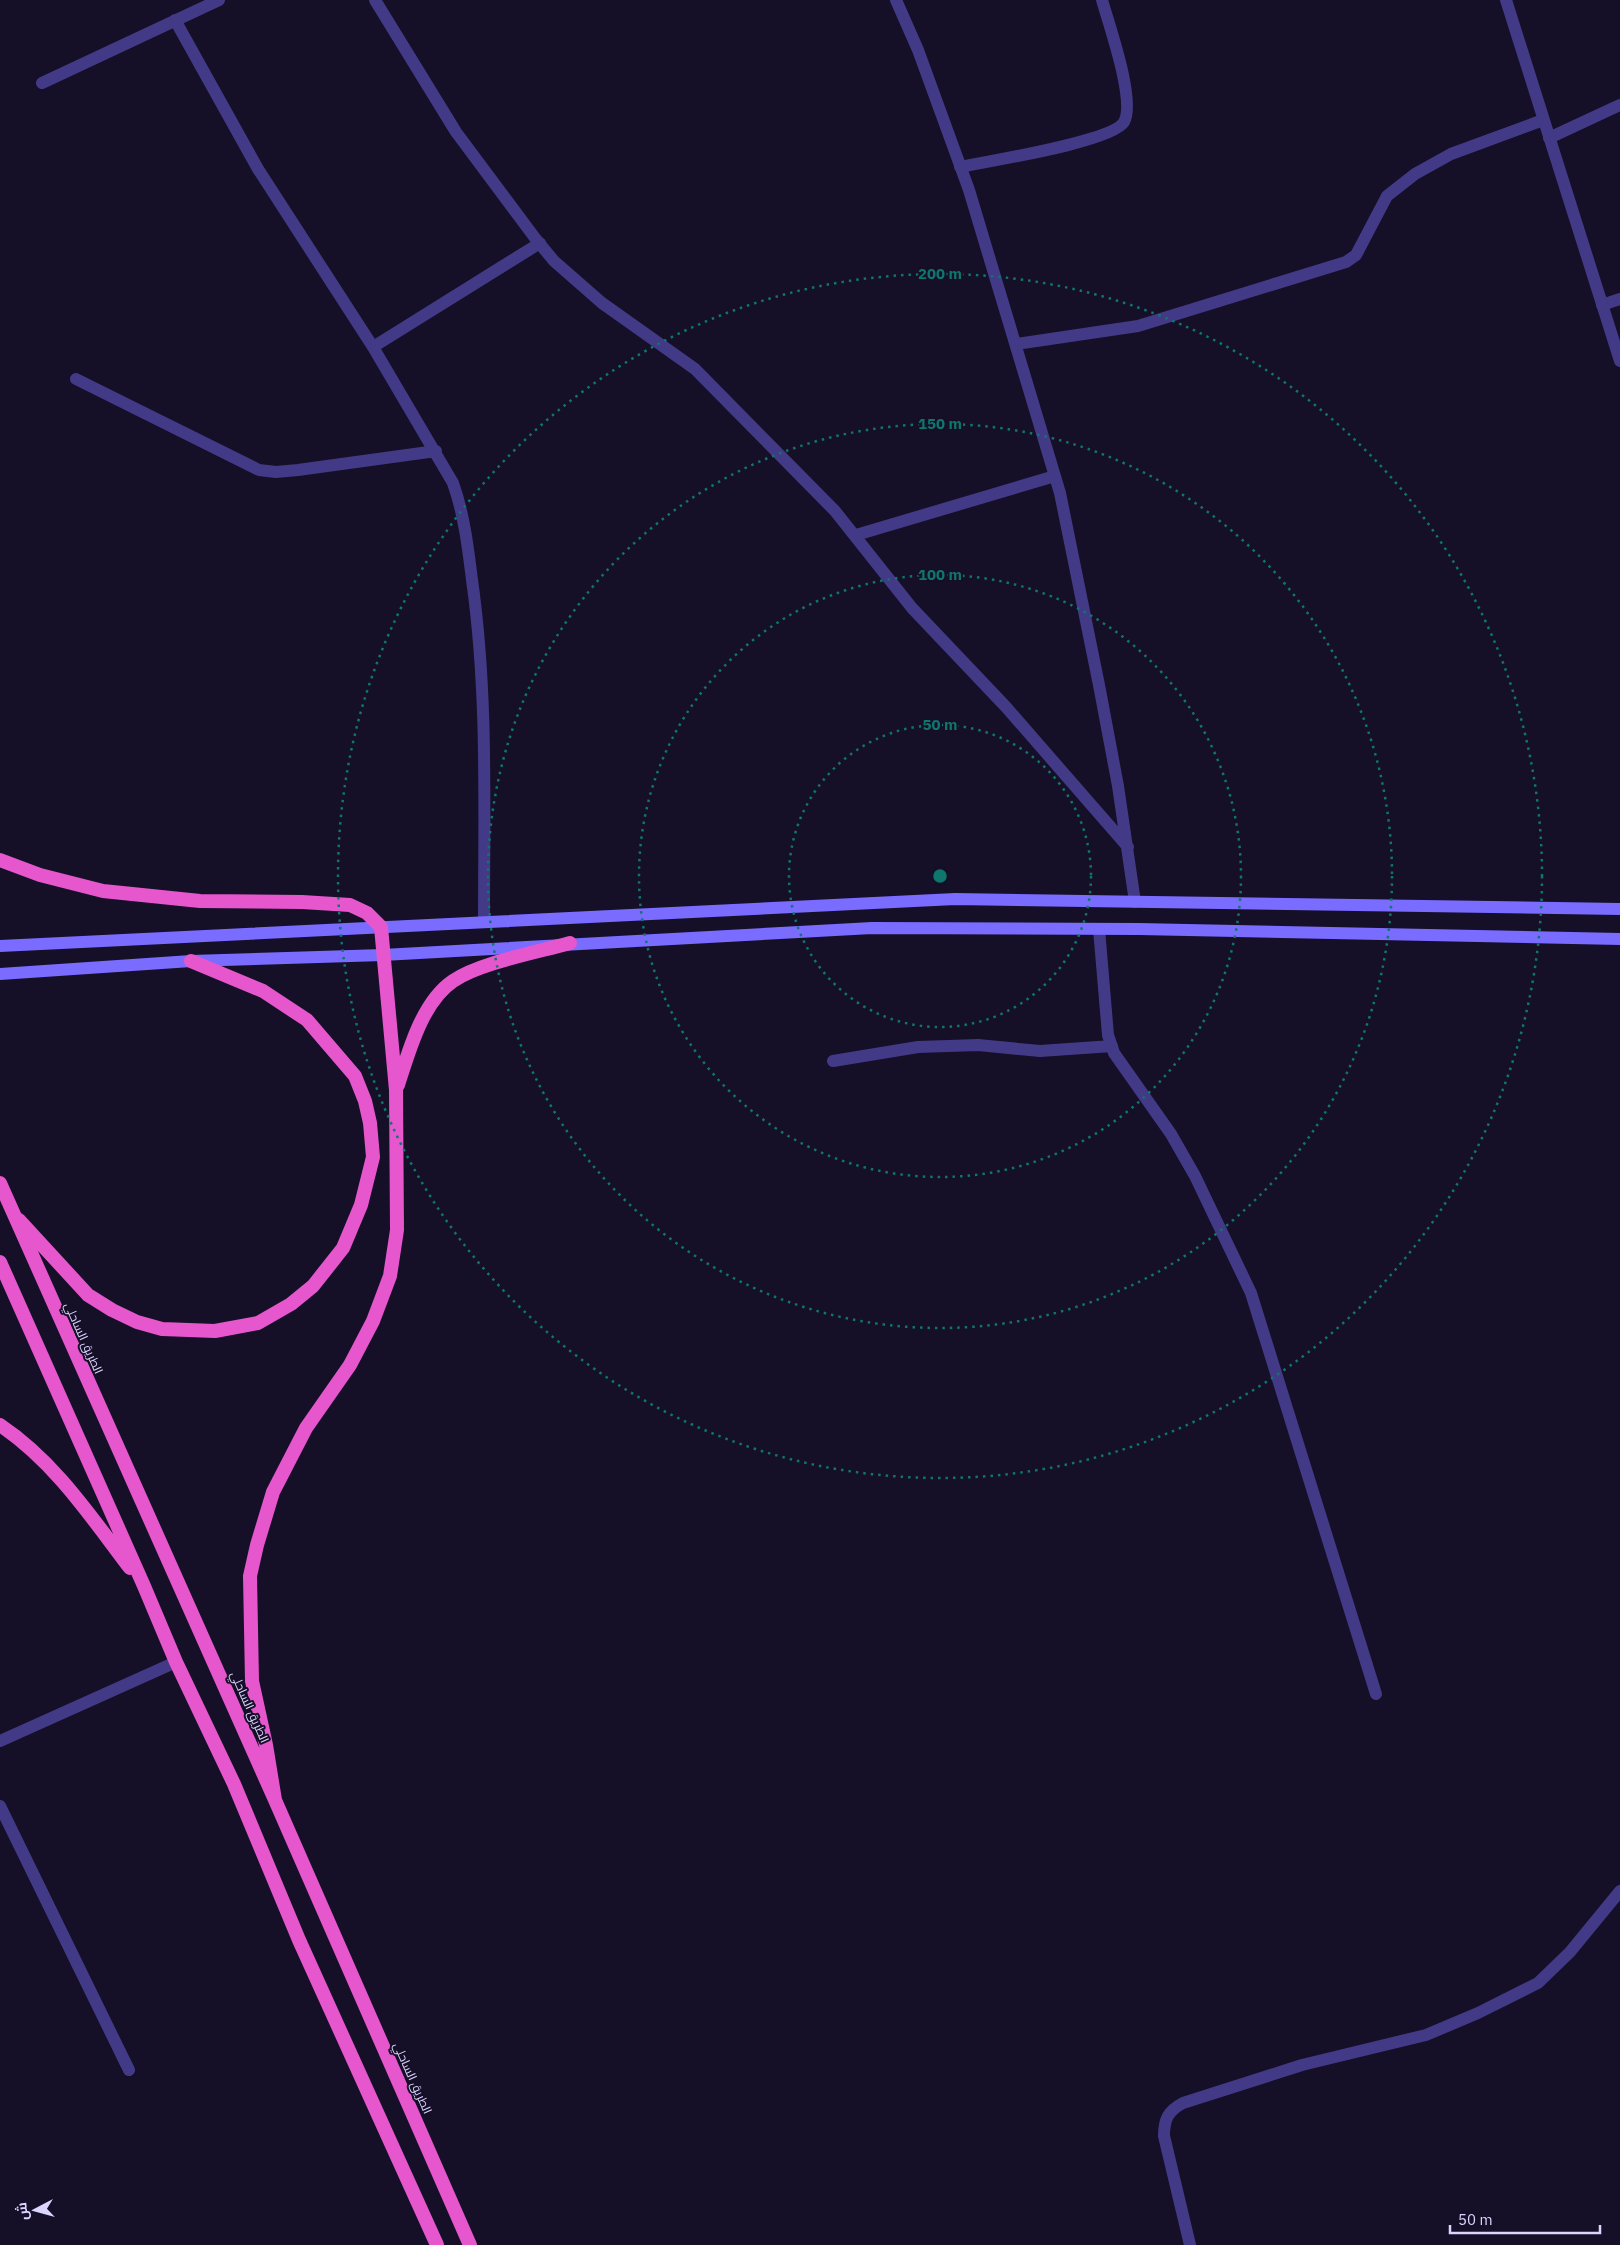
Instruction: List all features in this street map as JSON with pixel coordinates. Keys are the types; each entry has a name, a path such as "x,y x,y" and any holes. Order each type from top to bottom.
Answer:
{"highway":[{"path":"0,860 40,875 103,891 200,901 302,902 350,905 367,913 381,928 396,1090 397,1230 390,1276 373,1321 350,1365 306,1428 273,1492 250,1576 252,1681 266,1745 274,1800"},
{"path":"396,1090 413,1037 436,998 452,981 473,970 570,943"},
{"path":"14,1216 88,1295 128,1318 162,1329 215,1331 258,1323 291,1304 314,1286 343,1248 361,1205 372,1157 370,1123 365,1101 355,1076 341,1057 307,1020 263,992 191,961"},
{"name":"الطريق الساحلي","path":"0,1183 470,2245"},
{"path":"0,1262 176,1662 234,1784 299,1940 437,2245"},
{"path":"0,1425 28,1445 59,1476 144,1586"}],"main road":[{"path":"0,946 946,899 1454,904 1620,908"},
{"path":"0,974 191,961 383,955 570,943 872,928 1098,929 1620,939"}],"street":[{"path":"42,82 219,0"},
{"path":"375,0 456,132 554,261 602,303 695,369 835,511 856,535 912,608 1006,707 1128,847"},
{"path":"896,0 918,50 960,167 1016,344 1055,476 1077,572 1128,847 1135,902"},
{"path":"960,167 1087,140 1114,131 1124,122 1127,107 1124,77 1102,0"},
{"path":"1506,0 1620,361"},
{"path":"175,20 258,169 373,347 436,451 453,483 461,507 478,622 482,722 484,922"},
{"path":"1549,138 1620,105"},
{"path":"1016,344 1138,326 1346,262 1356,255 1387,196 1416,174 1451,154 1544,120"},
{"path":"373,347 540,243"},
{"path":"1602,305 1620,299"},
{"path":"76,378 259,470 276,472 298,470 436,451"},
{"path":"856,535 1055,476"},
{"path":"1098,929 1108,1035 1122,1066 1171,1134 1195,1176 1251,1293 1376,1694"},
{"path":"833,1060 918,1047 978,1045 1040,1051 1112,1046"},
{"path":"0,1741 176,1662"},
{"path":"0,1806 129,2070"},
{"path":"1190,2245 1164,2136 1164,2123 1171,2110 1183,2103 1302,2065 1426,2035 1478,2013 1538,1983 1570,1952 1620,1891"}]}
